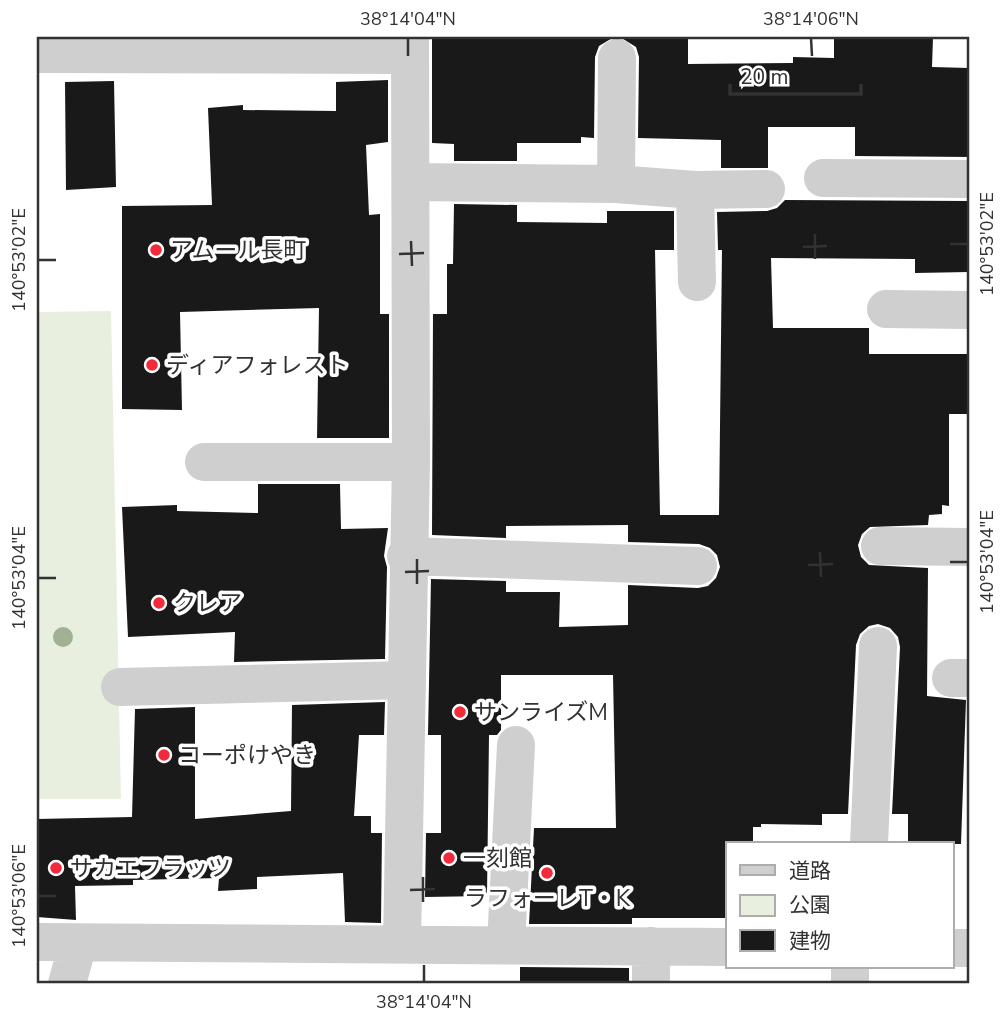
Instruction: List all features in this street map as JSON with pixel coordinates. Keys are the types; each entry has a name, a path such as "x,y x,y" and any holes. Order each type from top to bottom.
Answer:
{"street":[{"path":"37,54 410,46 411,462 406,556 402,944"},
{"path":"616,184 617,58"},
{"path":"823,178 969,179"},
{"path":"411,182 616,184 695,190 766,189"},
{"path":"695,190 697,282"},
{"path":"886,309 969,310"},
{"path":"204,462 411,462"},
{"path":"880,546 969,547"},
{"path":"406,556 698,566"},
{"path":"869,842 878,646"},
{"path":"121,687 406,680"},
{"path":"506,945 516,745"},
{"path":"37,942 726,947"},
{"path":"67,984 78,943"},
{"path":"650,984 651,946"}],"green space":[{"path":"111,311 121,799 37,799 37,312"}],"building":[{"path":"432,37 614,37 599,46 595,57 594,138 581,137 581,143 517,143 517,161 454,161 454,144 432,143"},
{"path":"620,37 688,37 688,64 793,63 793,57 834,58 834,37 933,37 932,67 969,68 969,157 855,156 855,127 768,127 768,168 721,168 721,140 638,138 639,57 636,47"},
{"path":"388,80 388,142 366,145 369,215 380,214 380,314 389,314 389,438 317,438 319,308 180,312 182,410 122,409 122,206 212,205 208,108 243,105 243,110 336,111 336,82"},
{"path":"114,81 116,187 66,190 65,82"},
{"path":"785,200 969,201 969,272 915,273 915,259 771,258 773,328 869,328 869,354 969,354 969,414 949,414 949,506 942,505 942,514 929,515 928,525 870,527 862,534 858,545 861,557 869,565 928,568 927,696 966,700 961,844 908,842 908,814 892,814 900,647 898,637 890,628 878,624 869,626 860,634 856,645 848,814 822,814 822,825 761,824 761,827 753,827 753,842 726,842 726,918 632,918 632,924 529,924 534,828 616,828 613,675 501,675 501,730 497,735 489,735 487,896 425,897 426,833 441,833 441,735 428,735 431,579 506,581 506,592 560,592 559,627 628,625 628,585 698,588 708,586 716,578 720,567 717,555 710,548 699,544 628,542 628,525 506,526 506,538 432,535 433,314 447,314 447,264 453,264 454,204 517,205 517,222 607,223 607,211 674,211 674,250 655,250 660,515 719,515 722,250 718,250 717,212 767,211 777,208"},
{"path":"258,484 340,484 341,529 388,528 384,556 387,567 385,659 234,662 235,632 128,637 122,507 177,505 177,511 258,513"},
{"path":"385,702 384,735 359,735 354,816 371,816 371,833 382,833 381,923 345,922 343,873 257,877 257,889 218,891 219,878 133,880 133,885 75,886 76,920 37,917 37,819 132,817 135,709 195,707 195,819 291,811 292,705"},
{"path":"520,967 629,968 629,984 520,984"}],"place":[{"name":"アムール長町","path":"156,250"},
{"name":"ディアフォレスト","path":"152,365"},
{"name":"クレア","path":"159,603"},
{"name":"サンライズM","path":"460,712"},
{"name":"コーポけやき","path":"164,755"},
{"name":"一刻館","path":"449,858"},
{"name":"サカエフラッツ","path":"56,868"},
{"name":"ラフォーレT・K","path":"547,873"}]}
